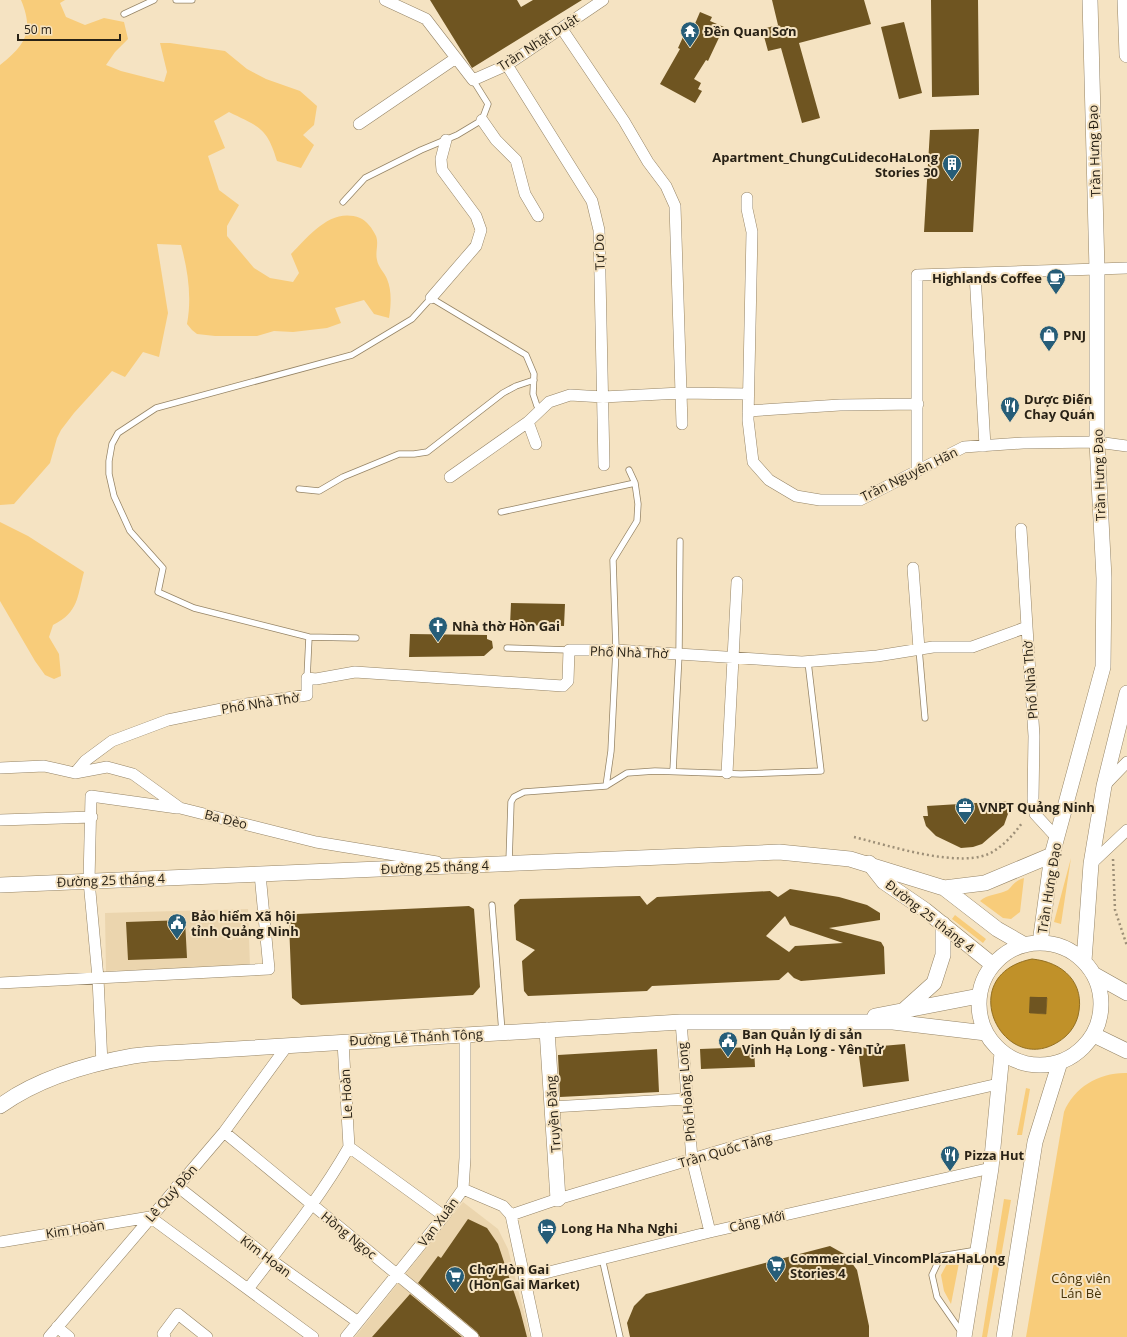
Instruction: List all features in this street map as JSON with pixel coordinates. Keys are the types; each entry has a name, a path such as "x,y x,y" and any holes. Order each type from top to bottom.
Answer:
{"street":[{"path":"385,0 426,19 473,80"},
{"name":"Trần Nhật Duật","path":"473,80 507,65 602,0"},
{"name":"Trần Hưng Đạo","path":"1032,944 1052,855 1103,667 1104,578 1097,442 1097,270 1090,0"},
{"path":"1125,0 1127,55"},
{"path":"562,28 624,120 648,162 666,186 675,206 682,424"},
{"path":"359,124 456,58"},
{"name":"Tự Do","path":"507,65 592,201 599,230 604,465"},
{"path":"482,120 496,140 516,160 526,198 538,216"},
{"path":"431,298 476,246 481,230 476,216 442,170 440,159 446,140"},
{"name":"Trần Nguyên Hãn","path":"747,198 747,209 752,232 748,411 753,462 769,480 796,496 820,500 860,500 964,447 1024,443 1097,442 1127,446"},
{"path":"917,471 917,275 1127,268"},
{"path":"976,274 985,446"},
{"path":"450,477 528,422 549,402 570,395 603,397 681,393 748,394"},
{"path":"748,411 840,405 918,404"},
{"path":"528,422 536,444"},
{"path":"1021,529 1027,627"},
{"path":"913,568 919,649"},
{"path":"727,773 737,582"},
{"name":"Phố Nhà Thờ","path":"76,772 85,761 112,741 168,720 246,704 307,696 307,678 316,679 355,672 563,686 568,681 569,650 616,650 808,662 877,656 933,647 972,647 1027,627 1034,736 1035,814 1057,838"},
{"path":"1084,961 1091,864 1104,786 1127,693"},
{"path":"1104,786 1127,762"},
{"name":"Ba Đèo","path":"0,768 44,766 76,772 107,767 133,774 180,808 316,842 460,866"},
{"path":"102,1064 98,978 89,881 92,817 91,796 180,808"},
{"path":"0,820 92,817"},
{"path":"1091,864 1127,830"},
{"name":"Đường 25 tháng 4","path":"0,885 779,852 850,859 869,863 944,888 997,929 1032,944"},
{"path":"944,888 985,883 1052,855"},
{"name":"Đường 25 tháng 4","path":"869,863 884,882 943,924 993,965"},
{"path":"0,983 269,970 260,874"},
{"path":"904,1010 934,983 943,955 943,924"},
{"path":"1032,944 1064,947 1084,961 1095,975 1102,998 1102,1010 1094,1035 1085,1047 1073,1056 1060,1062 1046,1065 1032,1065 1014,1060 1002,1053 986,1032 981,1021 979,996 986,975 993,965 1002,956 1032,944"},
{"path":"1095,975 1127,993"},
{"name":"Đường Lê Thánh Tông","path":"843,1023 979,996"},
{"name":"Đường Lê Thánh Tông","path":"0,1106 33,1087 79,1069 134,1056 681,1022 893,1022 986,1032"},
{"name":"Phố Hoàng Long","path":"681,1022 692,1159 710,1232"},
{"name":"Truyền Đăng","path":"547,1030 558,1199"},
{"name":"Vạn Xuân","path":"346,1337 398,1275 463,1189 465,1158 465,1035"},
{"path":"1094,1035 1127,1050"},
{"name":"Le Hoàn","path":"343,1042 349,1147"},
{"name":"Lê Quý Đôn","path":"49,1337 224,1132 287,1046"},
{"path":"964,1336 991,1168 1002,1053"},
{"path":"1004,1337 1035,1142 1060,1062"},
{"name":"Trần Quốc Tảng","path":"511,1215 558,1199 766,1137 998,1084"},
{"path":"552,1107 686,1099"},
{"name":"Hồng Ngọc","path":"224,1132 473,1337"},
{"path":"248,1289 312,1205 331,1178 349,1147 444,1216"},
{"name":"Cảng Mới","path":"525,1278 710,1232 991,1168"},
{"name":"Kim Hoan","path":"177,1186 271,1260 358,1322"},
{"path":"463,1189 503,1206 511,1215 537,1337"},
{"path":"150,1217 313,1337"},
{"name":"Kim Hoàn","path":"0,1242 150,1217"},
{"path":"166,1337 163,1334 178,1314 207,1337"},
{"path":"57,1327 70,1337"}],"lane":[{"path":"124,14 154,0"},
{"path":"176,0 192,0"},
{"path":"343,202 365,178 421,150 446,140 482,120 488,104 473,80"},
{"path":"356,638 309,637 194,608 158,592 163,568 130,531 114,496 109,474 112,444 118,433 156,408 352,355 412,319 431,298 526,355 532,366 534,380 533,394 536,406 541,409"},
{"path":"299,489 319,491 343,477 399,454 427,452 503,393 516,386 534,380"},
{"path":"606,786 611,751 616,650 613,560 637,521 638,504 635,483 629,470"},
{"path":"502,512 635,483"},
{"path":"673,771 679,654 680,541"},
{"path":"307,678 309,637"},
{"path":"507,648 569,650"},
{"path":"919,649 925,718"},
{"path":"509,864 511,802 514,797 524,792 606,786 627,773 673,771 727,773 821,770 808,662"},
{"path":"492,905 502,1032"},
{"path":"964,1336 938,1298 932,1275 941,1256 979,1250"},
{"path":"602,1258 620,1337"}],"path":[{"path":"854,836 947,858 973,859 993,852 1010,837 1022,823"},
{"path":"1113,859 1115,910 1127,946"}],"shaded area":[{"name":"Bảo hiểm Xã hội tỉnh Quảng Ninh","path":"248,909 250,967 106,971 105,913"},
{"path":"1032,959 1053,965 1070,976 1079,994 1080,1004 1075,1024 1071,1031 1062,1040 1038,1049 1019,1046 1004,1035 994,1020 991,1002 995,984 1008,969","holes":["1030,997 1047,998 1046,1014 1030,1013"]},
{"name":"Chợ Hòn Gai (Hon Gai Market)","path":"463,1202 498,1229 508,1249 530,1337 355,1337"}],"green space":[{"path":"21,0 65,0 60,3 66,17 85,25 104,18 124,22 128,39 115,52 106,65 121,71 164,82 167,72 160,43 170,43 225,51 247,69 266,79 300,91 317,106 314,125 303,135 314,145 301,168 277,161 270,141 260,129 248,121 229,112 214,121 225,148 208,156 219,190 239,205 227,226 227,236 254,268 270,278 293,282 299,273 291,254 305,239 321,225 340,216 360,218 369,225 376,236 377,260 389,283 391,303 389,318 374,314 364,300 335,308 341,323 327,328 293,332 274,331 257,336 215,336 197,334 187,324 189,294 186,265 181,245 157,244 168,313 159,357 143,352 125,377 112,371 74,413 61,430 57,438 50,463 14,504 0,505 0,65 16,51 25,37 27,20"},
{"path":"0,522 28,536 84,572 76,603 68,615 53,625 49,637 59,654 61,676 54,679 45,675 35,661 0,601"},
{"path":"1071,858 1061,924 1054,922"},
{"path":"1024,878 1020,912 1011,919 1003,918 980,901 986,897 1008,890 1017,881"},
{"path":"955,915 986,939 983,943 952,919"},
{"name":"Công viên Lán Bè","path":"1127,1073 1127,1337 1026,1337 1064,1112 1074,1095 1089,1083 1107,1075"},
{"path":"1026,1088 1030,1089 1022,1135 1017,1135"},
{"path":"1004,1199 1011,1200 987,1337 982,1337"},
{"path":"949,1260 959,1263 951,1304 944,1291 941,1275"}],"building":[{"path":"430,0 517,0 521,7 533,0 582,0 472,68"},
{"path":"772,0 864,0 871,24 799,43 820,118 802,123 781,48 768,51 762,29 778,25"},
{"path":"931,0 978,0 979,95 932,97"},
{"path":"700,12 712,17 710,21 724,27 708,61 706,60 694,79 701,83 698,89 702,91 695,103 660,84 680,49 678,48 689,24 694,26"},
{"path":"904,22 922,93 899,99 881,27"},
{"name":"Apartment_ChungCuLidecoHaLong Stories 30","path":"979,129 973,232 924,232 930,130"},
{"path":"511,603 565,604 564,626 510,625"},
{"path":"410,634 487,635 487,639 492,641 493,648 484,656 409,657"},
{"name":"VNPT Quảng Ninh","path":"1008,801 1009,811 1004,825 982,844 973,847 961,848 936,836 926,826 923,816 928,816 927,806"},
{"path":"790,889 839,897 867,905 880,913 880,920 829,928 881,942 884,947 885,974 801,981 794,978 788,972 779,980 652,986 647,991 528,996 524,991 522,961 535,950 516,940 514,905 520,899 640,896 647,905 657,897 770,891 778,897","holes":["785,916 790,925 843,943 795,946 789,952 766,936"]},
{"path":"469,906 474,909 480,987 473,995 301,1005 292,998 289,923 297,914"},
{"path":"185,920 187,958 128,960 126,922"},
{"path":"1030,997 1047,997 1046,1014 1029,1013"},
{"path":"905,1044 909,1081 863,1087 858,1048"},
{"name":"Ban Quản lý di sản Vịnh Hạ Long - Yên Tử","path":"754,1047 755,1067 701,1069 700,1049"},
{"path":"657,1049 659,1092 560,1097 558,1055"},
{"path":"468,1219 487,1228 498,1244 520,1310 527,1337 480,1337 477,1332 418,1283 438,1256 441,1258"},
{"name":"Commercial_VincomPlazaHaLong Stories 4","path":"830,1246 846,1255 857,1270 869,1326 869,1337 630,1337 627,1323 634,1306 646,1294"},
{"path":"410,1294 462,1337 372,1337"}],"place":[{"name":"Đền Quan Sơn","path":"690,48"},
{"name":"Apartment_ChungCuLidecoHaLong Stories 30","path":"952,181"},
{"name":"Highlands Coffee","path":"1056,295"},
{"name":"PNJ","path":"1049,352"},
{"name":"Dược Điến Chay Quán","path":"1010,423"},
{"name":"Nhà thờ Hòn Gai","path":"438,643"},
{"name":"VNPT Quảng Ninh","path":"965,824"},
{"name":"Bảo hiểm Xã hội tỉnh Quảng Ninh","path":"177,940"},
{"name":"Ban Quản lý di sản Vịnh Hạ Long - Yên Tử","path":"728,1058"},
{"name":"Pizza Hut","path":"950,1172"},
{"name":"Long Ha Nha Nghi","path":"547,1245"},
{"name":"Commercial_VincomPlazaHaLong Stories 4","path":"776,1282"},
{"name":"Chợ Hòn Gai (Hon Gai Market)","path":"455,1293"}]}
